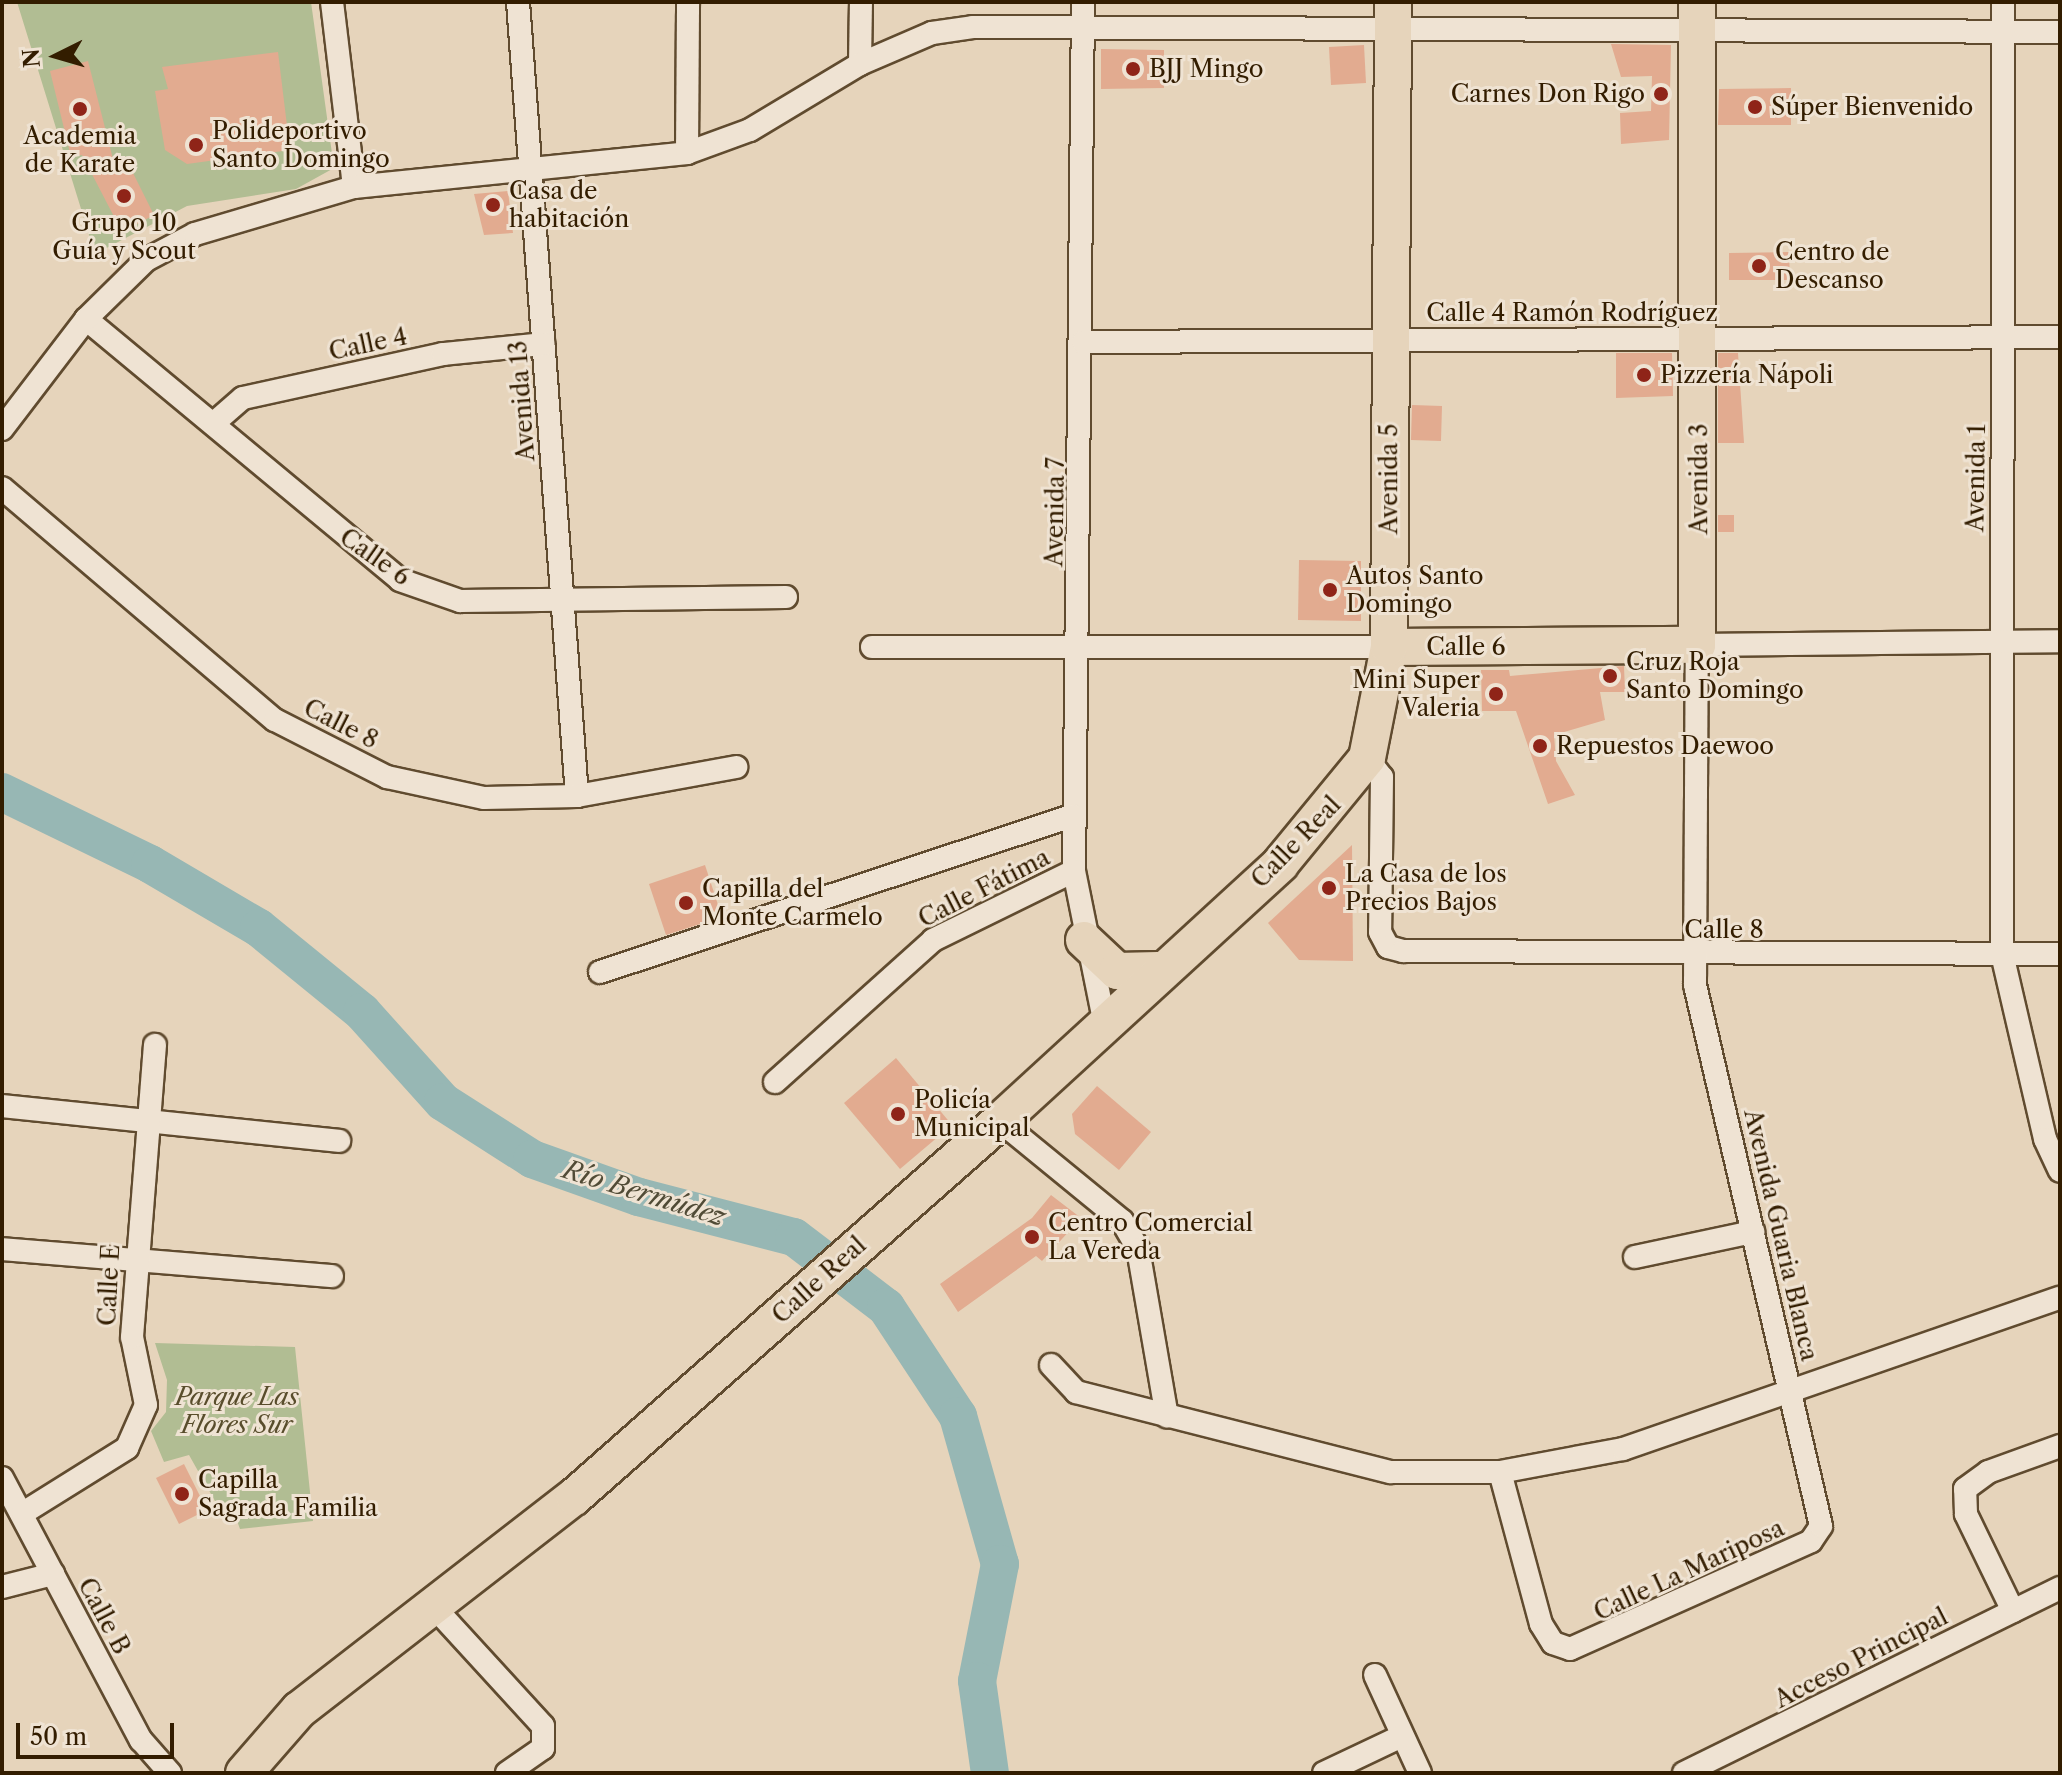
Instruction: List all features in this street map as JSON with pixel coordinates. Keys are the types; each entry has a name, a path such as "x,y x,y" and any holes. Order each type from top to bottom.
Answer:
{"main road":[{"name":"Avenida 5","path":"1367,758 1389,647 1393,17"},
{"name":"Avenida 3","path":"1697,17 1700,339 1697,645"},
{"name":"Calle 6","path":"1389,647 1697,645"},
{"name":"Calle Real","path":"244,1773 299,1710 574,1497 1000,1121 1158,970 1280,864 1367,758"},
{"path":"1084,940 1117,971 1158,970"}],"street":[{"path":"332,2 354,187"},
{"name":"Avenida 13","path":"518,2 577,796"},
{"path":"687,153 688,2"},
{"path":"860,64 861,2"},
{"name":"Avenida 7","path":"1083,2 1080,645 1073,816 1074,871 1084,940 1104,1020"},
{"name":"Avenida 1","path":"2003,2 2002,954 2045,1139 2060,1171"},
{"path":"2,429 86,319 146,260 195,234 354,187 687,153 750,130 860,64 960,29 1083,31 1393,17 1697,17 2060,32"},
{"name":"Calle 6","path":"86,319 400,580 460,601 564,605 786,597"},
{"name":"Calle 4 Ramón Rodríguez","path":"1083,342 2060,337"},
{"name":"Calle 4","path":"214,423 243,398 443,354 544,344"},
{"name":"Calle 8","path":"2,488 275,720 387,777 484,798 577,796 736,767"},
{"name":"Calle 6","path":"1697,645 2060,641"},
{"name":"Avenida 3","path":"1694,956 1697,645"},
{"name":"Calle 6","path":"872,647 1389,647"},
{"name":"Calle 8","path":"1367,758 1382,777 1380,932 1388,947 1694,956 2060,954"},
{"path":"600,972 1073,816"},
{"name":"Calle Fátima","path":"775,1082 933,940 1074,871"},
{"name":"Avenida Guaria Blanca","path":"1694,956 1753,1232 1821,1526"},
{"name":"Calle E","path":"23,1513 127,1448 146,1405 132,1337 155,1045"},
{"path":"2,1106 339,1141"},
{"path":"1000,1121 1122,1221 1133,1240 1167,1417"},
{"path":"1635,1257 1753,1232"},
{"path":"2,1249 332,1276"},
{"path":"1051,1365 1076,1392 1391,1472 1500,1472 1623,1449 2060,1298"},
{"path":"2013,1611 1966,1514 1965,1489 1988,1472 2060,1446"},
{"name":"Calle La Mariposa","path":"1500,1472 1541,1624 1553,1643 1570,1649 1811,1541 1821,1526"},
{"name":"Calle B","path":"2,1478 141,1740 170,1773"},
{"path":"2,1587 53,1574"},
{"name":"Acceso Principal","path":"1684,1773 2060,1588"},
{"path":"434,1607 543,1726 543,1748 507,1773"},
{"path":"1375,1675 1420,1773"},
{"path":"1324,1773 1402,1736"}],"green space":[{"name":"Polideportivo Santo Domingo","path":"17,2 311,2 334,168 296,189 187,206 95,254"},
{"name":"Parque Las Flores Sur","path":"155,1343 295,1347 313,1521 240,1529 235,1515 224,1517 189,1455 164,1462 151,1431 166,1412 167,1380"}],"building":[{"name":"Carnes Don Rigo","path":"1611,44 1671,45 1669,140 1621,144 1620,113 1651,111 1652,76 1621,77"},
{"path":"1364,45 1366,83 1331,85 1329,47"},
{"name":"BJJ Mingo","path":"1101,49 1164,50 1164,88 1101,89"},
{"path":"278,52 290,150 187,164 165,150 155,91 168,89 162,67"},
{"path":"88,61 115,167 127,161 154,215 122,232 82,155 71,157 50,71"},
{"name":"Súper Bienvenido","path":"1791,88 1791,125 1718,125 1719,89"},
{"name":"Casa de habitación","path":"508,191 513,233 484,235 474,194"},
{"name":"Centro de Descanso","path":"1789,252 1790,280 1729,280 1729,253"},
{"name":"Pizzería Nápoli","path":"1616,353 1672,353 1673,396 1616,398"},
{"path":"1718,353 1738,353 1744,443 1718,443"},
{"path":"1412,405 1442,406 1441,441 1411,440"},
{"path":"1718,515 1734,515 1734,532 1718,532"},
{"name":"Autos Santo Domingo","path":"1299,560 1361,561 1361,621 1298,620"},
{"path":"1624,666 1625,692 1600,692 1605,720 1554,735 1556,761 1575,795 1548,804 1516,711 1482,711 1481,670 1509,670 1510,676"},
{"name":"La Casa de los Precios Bajos","path":"1352,845 1353,961 1299,960 1268,923"},
{"name":"Capilla del Monte Carmelo","path":"705,865 722,917 666,935 649,884"},
{"name":"Policía Municipal","path":"896,1058 952,1125 900,1169 844,1103"},
{"path":"1097,1086 1151,1132 1119,1170 1075,1134 1072,1114"},
{"name":"Centro Comercial La Vereda","path":"1051,1195 1081,1218 1042,1261 1036,1256 958,1312 940,1284 1032,1218"},
{"name":"Capilla Sagrada Familia","path":"184,1464 207,1510 179,1524 156,1478"}],"waterway":[{"name":"Río Bermúdez","path":"2,792 150,864 259,928 362,1012 443,1102 532,1159 639,1197 794,1237 886,1307 958,1416 1000,1564 977,1681 990,1773"}],"place":[{"name":"BJJ Mingo","path":"1133,69"},
{"name":"Carnes Don Rigo","path":"1661,94"},
{"name":"Súper Bienvenido","path":"1755,107"},
{"name":"Academia de Karate","path":"80,109"},
{"name":"Polideportivo Santo Domingo","path":"196,145"},
{"name":"Grupo 10 Guía y Scout","path":"124,196"},
{"name":"Casa de habitación","path":"493,205"},
{"name":"Centro de Descanso","path":"1759,266"},
{"name":"Pizzería Nápoli","path":"1644,375"},
{"name":"Autos Santo Domingo","path":"1330,590"},
{"name":"Cruz Roja Santo Domingo","path":"1610,676"},
{"name":"Mini Super Valeria","path":"1496,694"},
{"name":"Repuestos Daewoo","path":"1540,746"},
{"name":"La Casa de los Precios Bajos","path":"1329,888"},
{"name":"Capilla del Monte Carmelo","path":"686,903"},
{"name":"Policía Municipal","path":"898,1114"},
{"name":"Centro Comercial La Vereda","path":"1032,1237"},
{"name":"Capilla Sagrada Familia","path":"182,1494"}]}
